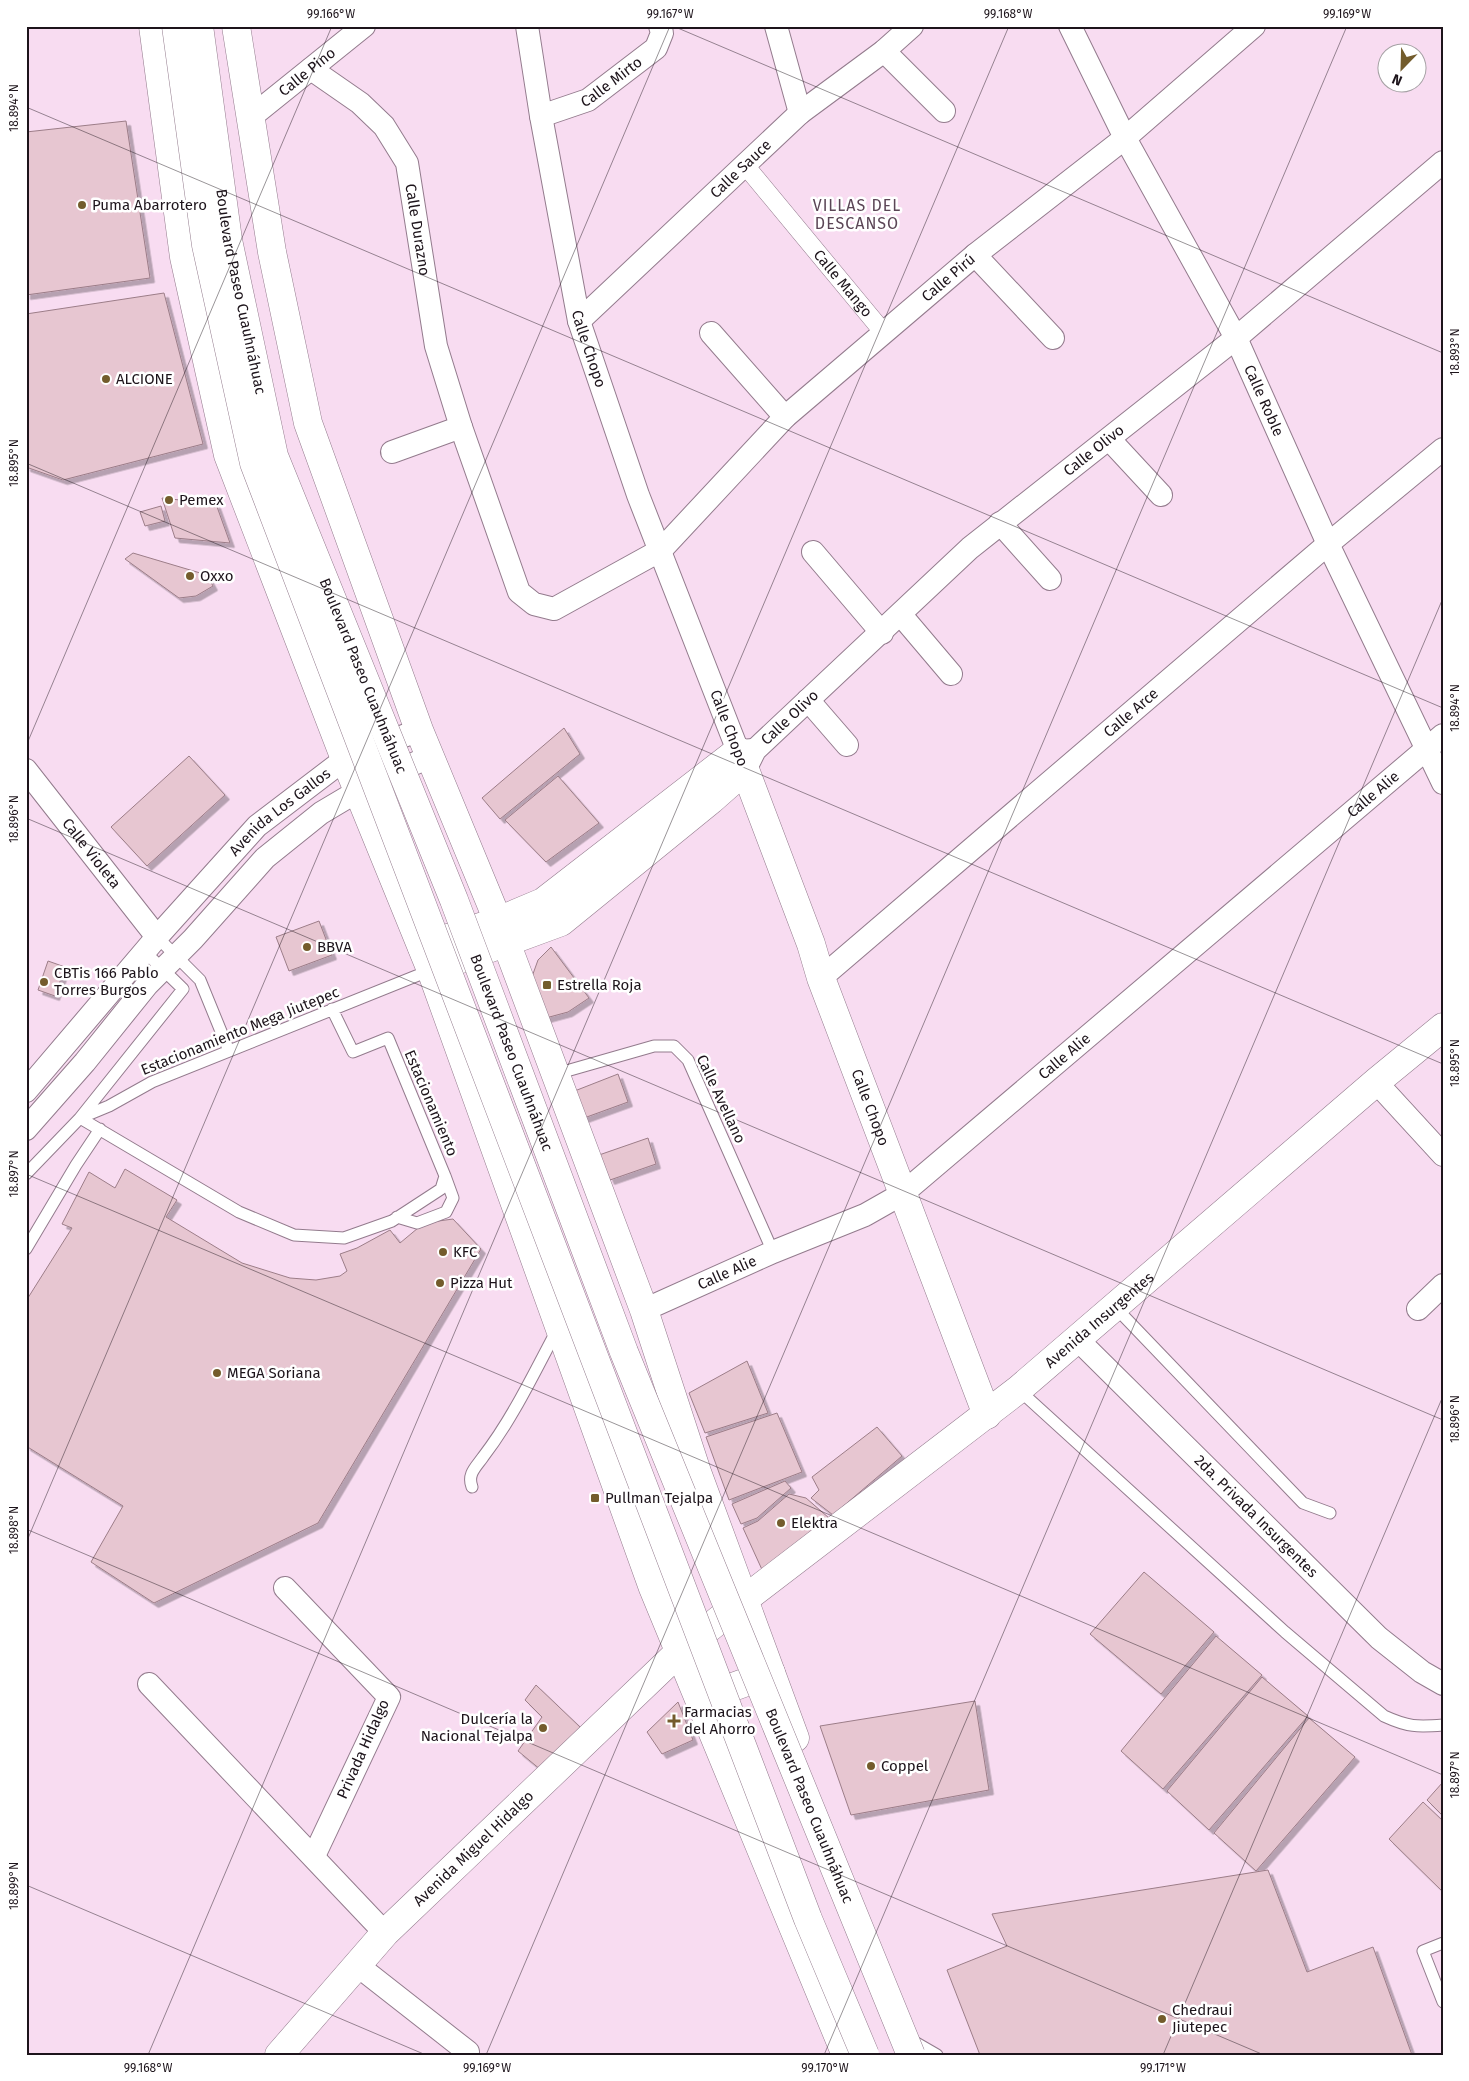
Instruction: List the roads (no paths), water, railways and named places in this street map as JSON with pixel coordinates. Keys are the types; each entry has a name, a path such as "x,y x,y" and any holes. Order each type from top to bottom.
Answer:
{"street":[{"path":"153,26 184,257 228,455 345,759 426,958 653,1588 846,2055"},
{"name":"Boulevard Paseo Cuauhnáhuac","path":"176,26 206,245 254,462 804,1909 865,2055"},
{"name":"Boulevard Paseo Cuauhnáhuac","path":"199,26 228,240 274,456 454,900 624,1352 912,2050"},
{"name":"Boulevard Paseo Cuauhnáhuac","path":"236,26 272,252 308,423 418,730 502,932 644,1310 697,1472 912,2050"},
{"name":"Calle Pino","path":"251,117 364,26"},
{"name":"Calle Chopo","path":"527,26 541,116 579,321 638,495 746,757 821,978 986,1416"},
{"name":"Calle Mirto","path":"541,116 588,100 649,54 656,48 662,33 660,26"},
{"path":"776,26 800,113"},
{"name":"Calle Sauce","path":"579,321 800,113 884,51 912,26"},
{"name":"Calle Roble","path":"1070,26 1125,138 1236,338 1328,544 1443,783"},
{"name":"Calle Pirú","path":"661,550 785,417 975,255 1125,138 1254,26"},
{"path":"884,51 944,111"},
{"name":"Calle Durazno","path":"311,70 360,102 384,126 407,163 436,346 461,427 520,592 534,604 554,609 661,550"},
{"name":"Calle Olivo","path":"426,958 502,932 560,922 711,800 746,757 882,633 970,548 1110,440 1236,338 1443,162"},
{"name":"Calle Mango","path":"744,164 884,333"},
{"path":"975,255 1053,338"},
{"path":"711,333 785,417"},
{"path":"392,452 461,427"},
{"path":"1110,440 1161,495"},
{"name":"Calle Arce","path":"821,978 1328,544 1443,449"},
{"path":"1000,523 1050,579"},
{"path":"813,552 882,633"},
{"path":"901,615 951,674"},
{"path":"808,700 847,745"},
{"name":"Avenida Los Gallos","path":"155,939 257,826 345,759 418,730"},
{"name":"Calle Alie","path":"644,1310 773,1252 865,1216 902,1194 1443,735"},
{"name":"Avenida Los Gallos","path":"169,962 265,858 321,813 358,791 430,756"},
{"name":"Calle Violeta","path":"26,770 155,939"},
{"path":"26,1091 155,939"},
{"path":"26,1129 169,962"},
{"name":"Avenida Insurgentes","path":"745,1599 1019,1389 1376,1082 1443,1027"},
{"path":"1376,1082 1443,1154"},
{"path":"1418,1309 1443,1285"},
{"name":"2da. Privada Insurgentes","path":"1077,1339 1379,1638 1422,1672 1443,1684"},
{"path":"621,1500 697,1472"},
{"name":"Privada Hidalgo","path":"286,1588 389,1697 314,1856"},
{"name":"Avenida Miguel Hidalgo","path":"279,2055 385,1933 679,1652 745,1599"},
{"path":"679,1652 716,1651 730,1688"},
{"path":"700,1700 771,1673"},
{"path":"149,1684 385,1933"},
{"path":"357,1965 468,2052"}],"lane":[{"path":"80,1118 183,989 155,939"},
{"path":"155,939 169,962 200,980 229,1051"},
{"name":"Estacionamiento Mega Jiutepec","path":"26,1174 80,1118 109,1106 152,1082 332,1009 426,958"},
{"name":"Estacionamiento","path":"80,1118 239,1212 294,1235 344,1238 398,1217 441,1189 445,1176 388,1038 353,1052 332,1009"},
{"name":"Calle Avellano","path":"556,1074 654,1046 674,1046 688,1060 773,1252"},
{"path":"26,1249 76,1165 100,1129"},
{"path":"398,1217 417,1223 446,1212 453,1198 445,1176"},
{"path":"1114,1307 1303,1503 1330,1513"},
{"path":"472,1487 469,1480 471,1473 496,1441 558,1328"},
{"path":"1019,1389 1285,1632 1384,1716 1403,1725 1422,1727 1443,1725"},
{"path":"1443,1944 1423,1951 1443,2002"},
{"path":"912,2050 938,2055"}],"place":[{"name":"Puma Abarrotero","path":"82,205"},
{"name":"ALCIONE","path":"106,379"},
{"name":"Pemex","path":"169,500"},
{"name":"Oxxo","path":"190,576"},
{"name":"BBVA","path":"307,947"},
{"name":"CBTis 166 Pablo Torres Burgos","path":"44,982"},
{"name":"Estrella Roja","path":"547,985"},
{"name":"KFC","path":"443,1252"},
{"name":"Pizza Hut","path":"440,1283"},
{"name":"MEGA Soriana","path":"217,1373"},
{"name":"Pullman Tejalpa","path":"595,1498"},
{"name":"Elektra","path":"781,1523"},
{"name":"Farmacias del Ahorro","path":"674,1721"},
{"name":"Dulcería la Nacional Tejalpa","path":"543,1728"},
{"name":"Coppel","path":"871,1766"},
{"name":"Chedraui Jiutepec","path":"1162,2019"}],"district":[{"name":"VILLAS DEL DESCANSO","path":"857,214"}]}
